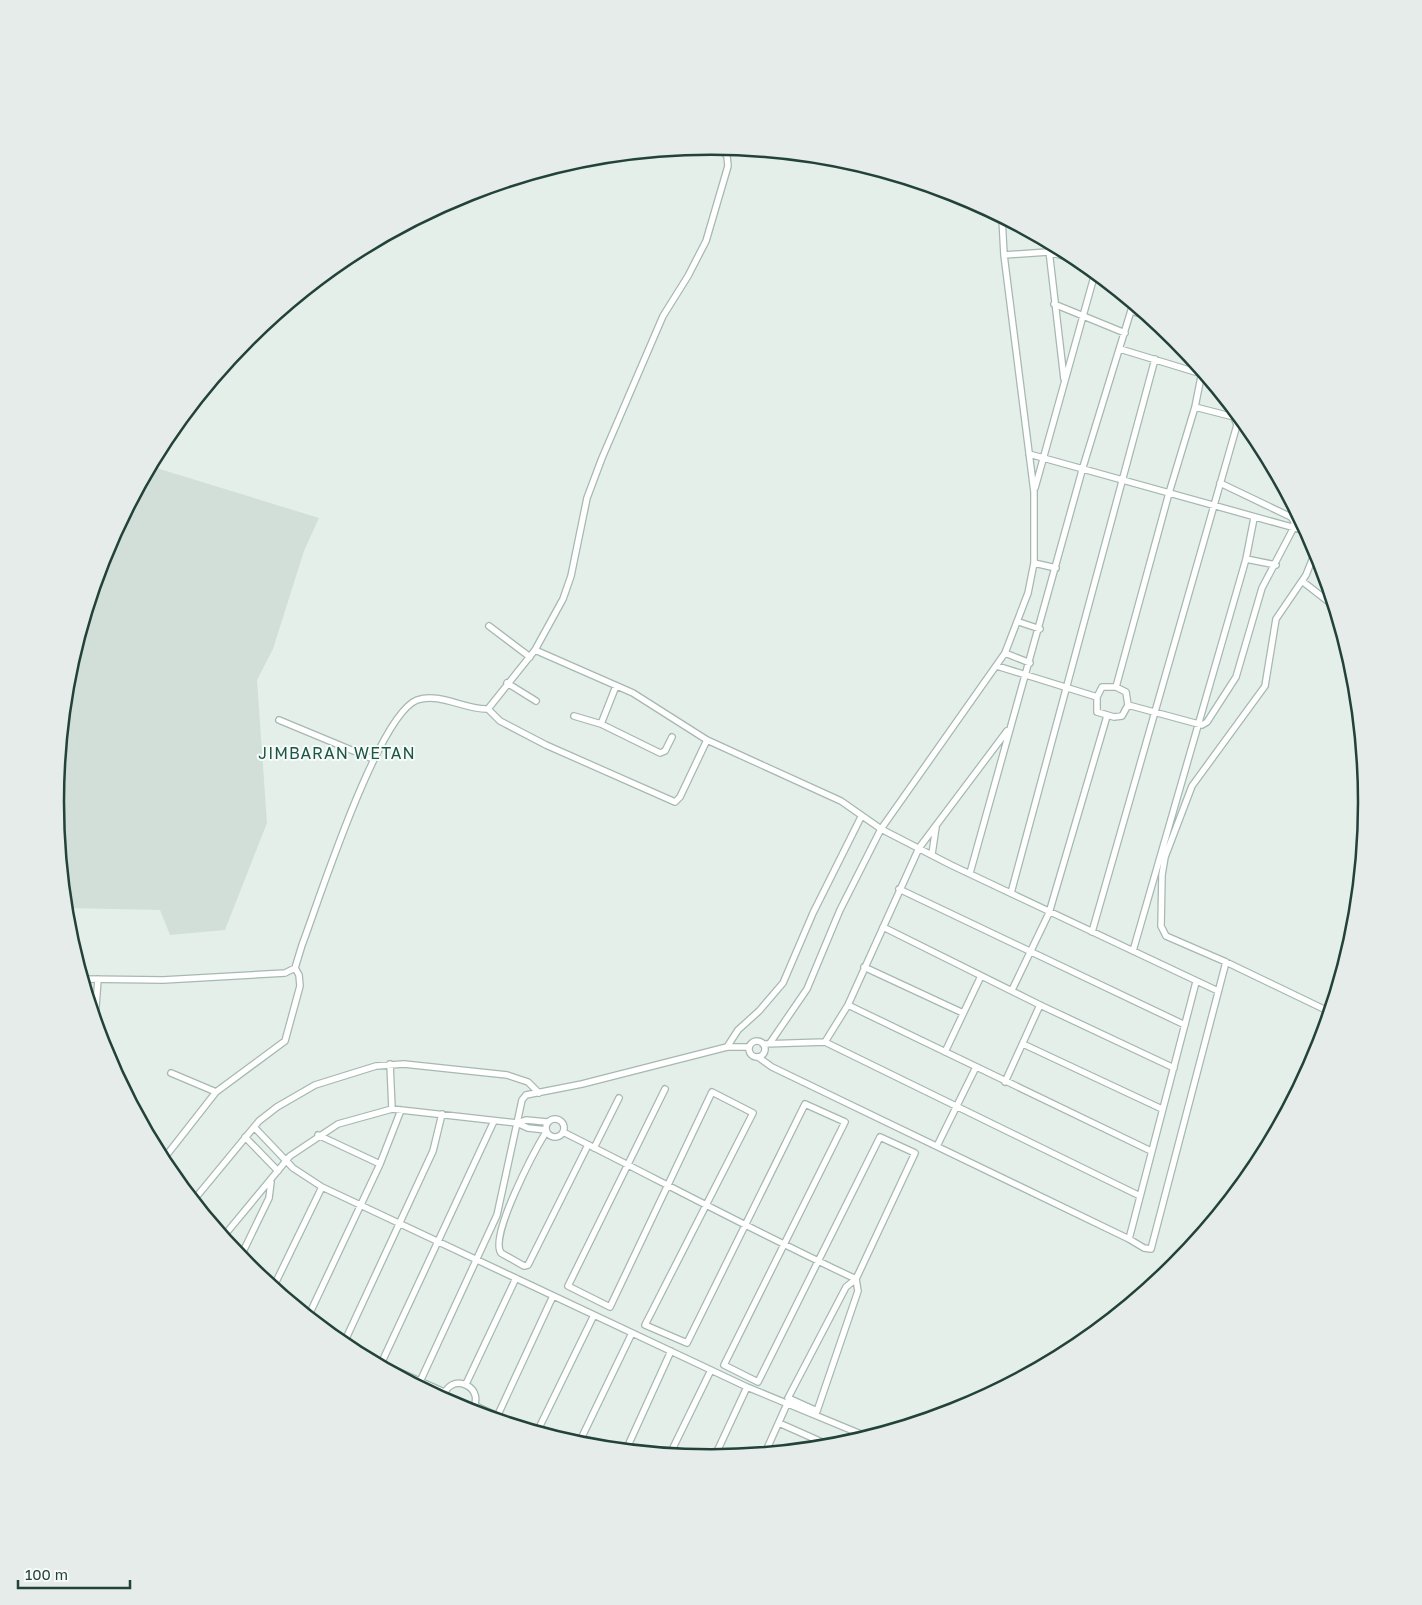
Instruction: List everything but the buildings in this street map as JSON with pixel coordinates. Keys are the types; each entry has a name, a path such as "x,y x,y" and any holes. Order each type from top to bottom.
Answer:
{"street":[{"path":"488,709 535,650 547,630 568,583 587,498 625,400 669,304 688,276 706,241 728,166 728,156"},
{"path":"770,1043 807,988 840,910 881,829 997,666 1019,622 1028,593 1034,563 1034,492 1004,255 1002,225"},
{"path":"1004,255 1048,252 1054,254"},
{"path":"1048,252 1064,382"},
{"path":"1034,492 1094,281"},
{"path":"1054,304 1125,333"},
{"path":"970,873 1010,727 1040,629 1083,468 1131,311"},
{"path":"1120,349 1193,370"},
{"path":"1011,893 1155,359"},
{"path":"1116,687 1168,494 1195,406 1201,379"},
{"path":"1195,406 1230,416"},
{"path":"1092,932 1236,425"},
{"path":"1028,454 1122,479 1254,518 1297,528"},
{"path":"1220,484 1293,518"},
{"path":"1133,951 1246,559 1254,518"},
{"path":"1128,705 1197,726 1207,722 1233,684 1262,588 1276,565 1294,527 1293,518"},
{"path":"1246,559 1276,565"},
{"path":"1311,561 1302,581 1285,602 1276,618 1265,686 1197,775 1165,857 1162,875 1162,931 1166,936 1226,962 1324,1009"},
{"path":"1034,563 1056,568"},
{"path":"1302,581 1326,599"},
{"path":"1019,622 1040,629"},
{"path":"489,626 530,657"},
{"path":"535,650 633,693 707,740 848,805 859,815 881,829 1049,913 1218,991"},
{"path":"1005,653 1030,663"},
{"path":"997,666 1097,697"},
{"path":"508,683 536,701"},
{"path":"601,724 616,686"},
{"path":"1102,687 1116,687 1126,692 1128,705 1122,716 1107,716 1096,711 1097,697 1102,687"},
{"path":"89,979 163,980 271,976 290,972 295,968 373,758 393,723 409,705 418,700 432,698 488,709 500,721 546,745 675,802 680,797 707,740"},
{"path":"574,716 601,724 660,753 665,751 672,737"},
{"path":"1012,990 1049,913 1107,716"},
{"path":"279,720 373,758"},
{"path":"824,1042 848,1005 919,848 1010,727"},
{"path":"727,1047 738,1030 759,1011 783,983 813,913 859,815"},
{"path":"932,854 936,824"},
{"path":"899,889 1185,1025"},
{"path":"883,927 1040,1005 1174,1068"},
{"path":"1140,1196 956,1108 824,1042 764,1044 756,1040 751,1042 748,1047 750,1054 772,1067 1130,1238 1146,1249 1153,1247 1226,962"},
{"path":"864,967 963,1013"},
{"path":"168,1154 216,1092 285,1041 300,986 299,975 295,968"},
{"path":"945,1052 981,976"},
{"path":"96,1005 98,979"},
{"path":"1130,1238 1196,982"},
{"path":"848,1005 1151,1151"},
{"path":"1005,1082 1040,1005"},
{"path":"758,1057 764,1052 764,1044"},
{"path":"1023,1044 1162,1109"},
{"path":"420,1380 477,1260 500,1206 523,1097 727,1047 748,1047"},
{"path":"197,1196 245,1137 277,1107 305,1089 376,1066 390,1064 507,1075 528,1082 539,1093"},
{"path":"390,1064 392,1109"},
{"path":"937,1146 976,1067"},
{"path":"171,1073 216,1092"},
{"path":"665,1089 568,1286 610,1307 712,1092 753,1113 646,1326 687,1343 805,1104 846,1122 724,1365 758,1382 880,1137 915,1154 856,1279 846,1287 788,1398 817,1411 858,1291 856,1279"},
{"path":"547,1122 546,1131 534,1151 506,1212 498,1247 501,1253 524,1266 528,1265 591,1146 619,1098"},
{"path":"227,1232 271,1182 286,1160 318,1135 338,1124 392,1109 517,1123 528,1128 546,1131 554,1137 563,1132"},
{"path":"311,1311 380,1164 401,1110"},
{"path":"346,1338 433,1151 442,1114"},
{"path":"517,1123 526,1120 547,1122 552,1119 559,1119 563,1124 563,1132"},
{"path":"382,1360 494,1121"},
{"path":"254,1127 298,1172 322,1187 747,1387 857,1433"},
{"path":"563,1132 856,1279"},
{"path":"318,1135 380,1164"},
{"path":"245,1137 278,1171"},
{"path":"244,1250 269,1198 271,1182"},
{"path":"277,1282 322,1187"},
{"path":"466,1384 516,1278"},
{"path":"499,1414 553,1296"},
{"path":"540,1427 594,1315"},
{"path":"582,1436 632,1333"},
{"path":"629,1444 670,1351"},
{"path":"673,1448 711,1370"},
{"path":"444,1392 454,1384 466,1384 474,1393 474,1404"},
{"path":"718,1450 747,1387"},
{"path":"768,1447 787,1404"},
{"path":"780,1423 819,1440"}],"shaded area":[{"path":"157,468 319,518 304,551 273,649 257,680 267,823 225,930 170,935 160,910 73,908 65,845 64,802 69,718 76,676 86,635 98,594 113,555 130,516"}],"district":[{"name":"JIMBARAN WETAN","path":"337,753"}]}
